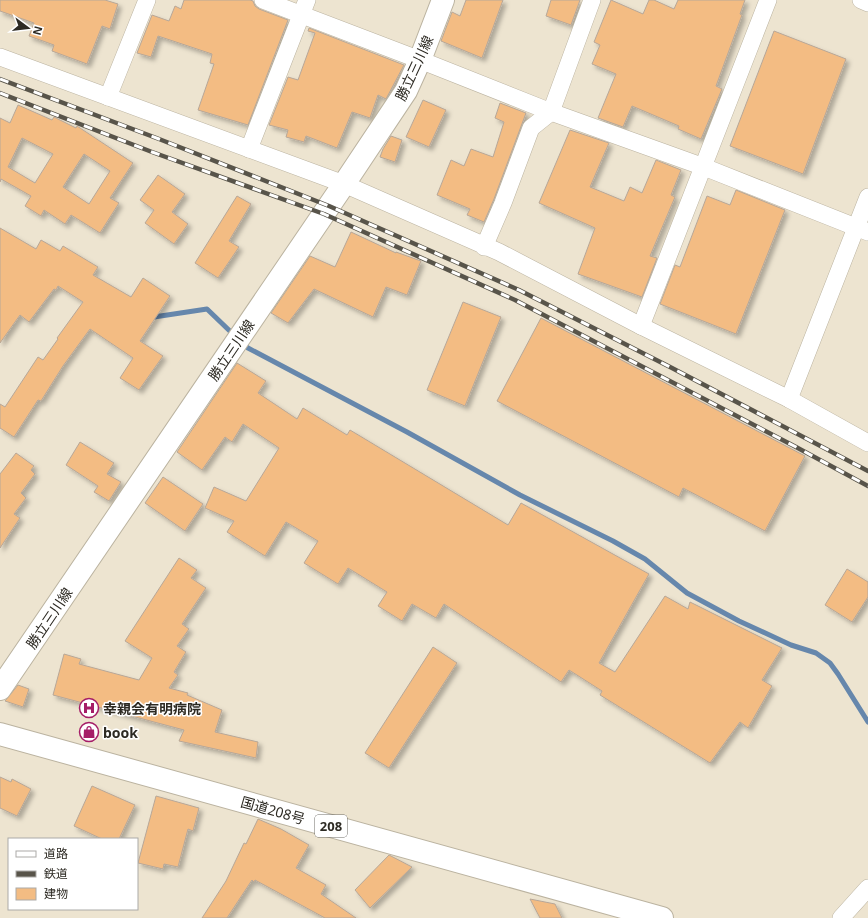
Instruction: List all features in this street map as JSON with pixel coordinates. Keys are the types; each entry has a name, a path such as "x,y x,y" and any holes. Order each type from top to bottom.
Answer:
{"main road":[{"name":"勝立三川線","path":"0,689 406,91 420,60 443,0"},
{"name":"国道208号","path":"0,734 662,918"}],"street":[{"path":"108,97 147,0"},
{"path":"263,0 304,8 420,60 551,112 704,167 862,230"},
{"path":"484,247 503,203 531,128 551,112 592,0"},
{"path":"641,326 768,0"},
{"path":"861,0 868,3"},
{"path":"249,149 304,8"},
{"path":"0,56 344,184 484,247 499,252 641,326 790,399 868,443"},
{"path":"790,399 862,230 868,197"},
{"path":"840,918 868,888"}],"building":[{"path":"0,0 105,0 118,4 110,29 102,26 87,64 52,51 54,45 29,36 34,23 0,11"},
{"path":"184,0 250,0 253,1 255,6 259,9 288,20 248,125 198,110 214,64 210,63 212,54 158,36 151,57 137,53 152,15 169,21 175,6 181,9"},
{"path":"466,0 503,0 482,58 441,41 452,12 460,16"},
{"path":"551,0 580,0 571,25 546,16"},
{"path":"611,0 643,14 649,0 654,0 674,9 678,0 745,0 740,14 742,15 716,86 722,89 701,139 678,129 679,126 632,106 623,127 598,118 616,74 592,64 600,45 594,42"},
{"path":"309,28 404,65 386,99 378,95 370,118 352,112 337,148 306,136 304,142 286,137 288,130 269,125 288,77 298,80 315,33 308,31"},
{"path":"774,31 846,59 803,174 730,146"},
{"path":"423,100 446,110 429,147 406,137"},
{"path":"500,103 526,113 484,222 467,215 470,209 437,195 451,160 464,166 471,149 493,157 504,122 495,118"},
{"path":"18,105 52,120 54,117 76,128 77,126 133,163 110,198 119,203 100,233 71,215 65,224 44,210 41,216 25,206 31,196 1,179 0,182 0,118 10,123","holes":["22,138 53,154 35,183 8,167","84,154 110,171 89,204 63,187"]},
{"path":"570,130 609,143 590,187 624,201 630,187 642,193 656,160 681,170 671,195 675,197 650,256 657,258 642,297 578,274 595,228 539,203"},
{"path":"391,136 402,140 395,162 380,157"},
{"path":"158,175 185,194 172,212 188,224 174,244 145,223 154,210 140,200"},
{"path":"736,190 785,210 736,334 660,304 675,265 680,267 707,196 730,205"},
{"path":"237,196 251,204 229,241 239,247 218,278 195,263"},
{"path":"0,228 36,249 41,240 60,251 63,246 98,267 93,275 131,297 143,278 170,296 140,341 163,356 139,390 120,378 133,358 90,329 63,366 41,401 38,400 14,437 0,428 0,404 5,407 38,357 43,360 83,302 58,286 56,290 54,289 29,322 20,315 0,343"},
{"path":"351,232 396,253 421,261 407,295 386,287 373,317 314,289 288,323 271,313 310,256 335,267"},
{"path":"463,302 501,317 465,406 427,390"},
{"path":"541,318 805,456 765,531 683,488 679,497 497,401"},
{"path":"237,363 266,381 258,393 297,419 303,408 347,435 350,430 508,525 521,503 649,574 599,663 615,672 665,596 688,609 690,602 782,648 762,680 772,686 748,728 740,722 710,763 600,695 602,691 569,670 561,682 444,604 436,618 412,604 402,621 378,606 387,592 348,568 338,584 304,563 318,541 286,522 265,556 227,532 234,521 205,508 214,487 246,501 279,448 243,424 232,442 225,437 202,470 177,452"},
{"path":"80,442 114,463 107,474 121,482 109,501 94,492 98,486 66,465"},
{"path":"16,453 34,466 31,470 35,474 21,493 26,498 14,514 20,518 0,548 0,474"},
{"path":"163,477 203,504 185,531 145,503"},
{"path":"179,558 197,570 191,578 206,588 182,624 189,629 177,646 186,652 174,672 178,675 169,688 188,693 187,695 222,710 215,732 258,742 256,758 179,741 184,730 53,695 64,654 81,659 79,664 139,680 152,658 125,641"},
{"path":"847,569 868,582 868,597 852,622 825,605"},
{"path":"433,647 457,663 389,768 365,753"},
{"path":"18,685 29,689 23,707 5,701"},
{"path":"0,777 11,782 12,779 31,789 17,816 0,808"},
{"path":"92,786 135,805 119,838 100,838 74,826"},
{"path":"156,796 199,808 193,831 188,829 178,867 164,864 163,869 138,863"},
{"path":"258,819 281,829 309,845 296,868 326,885 321,894 356,918 325,918 255,880 254,882 252,880 227,918 202,918 226,881 244,843 246,844"},
{"path":"389,855 412,867 370,908 355,890"},
{"path":"530,899 555,904 562,918 540,918"}],"waterway":[{"path":"152,315 154,317 207,309 235,336"},
{"path":"242,343 248,348 407,432 520,495 613,541 645,559 687,593 739,621 791,645 816,653 830,663 868,722"}],"railway":[{"path":"0,79 159,139 329,206 519,290 868,471"},
{"path":"0,93 152,152 324,214 515,300 868,486"}],"place":[{"name":"幸親会有明病院","path":"89,708"},
{"name":"book","path":"89,732"}]}
